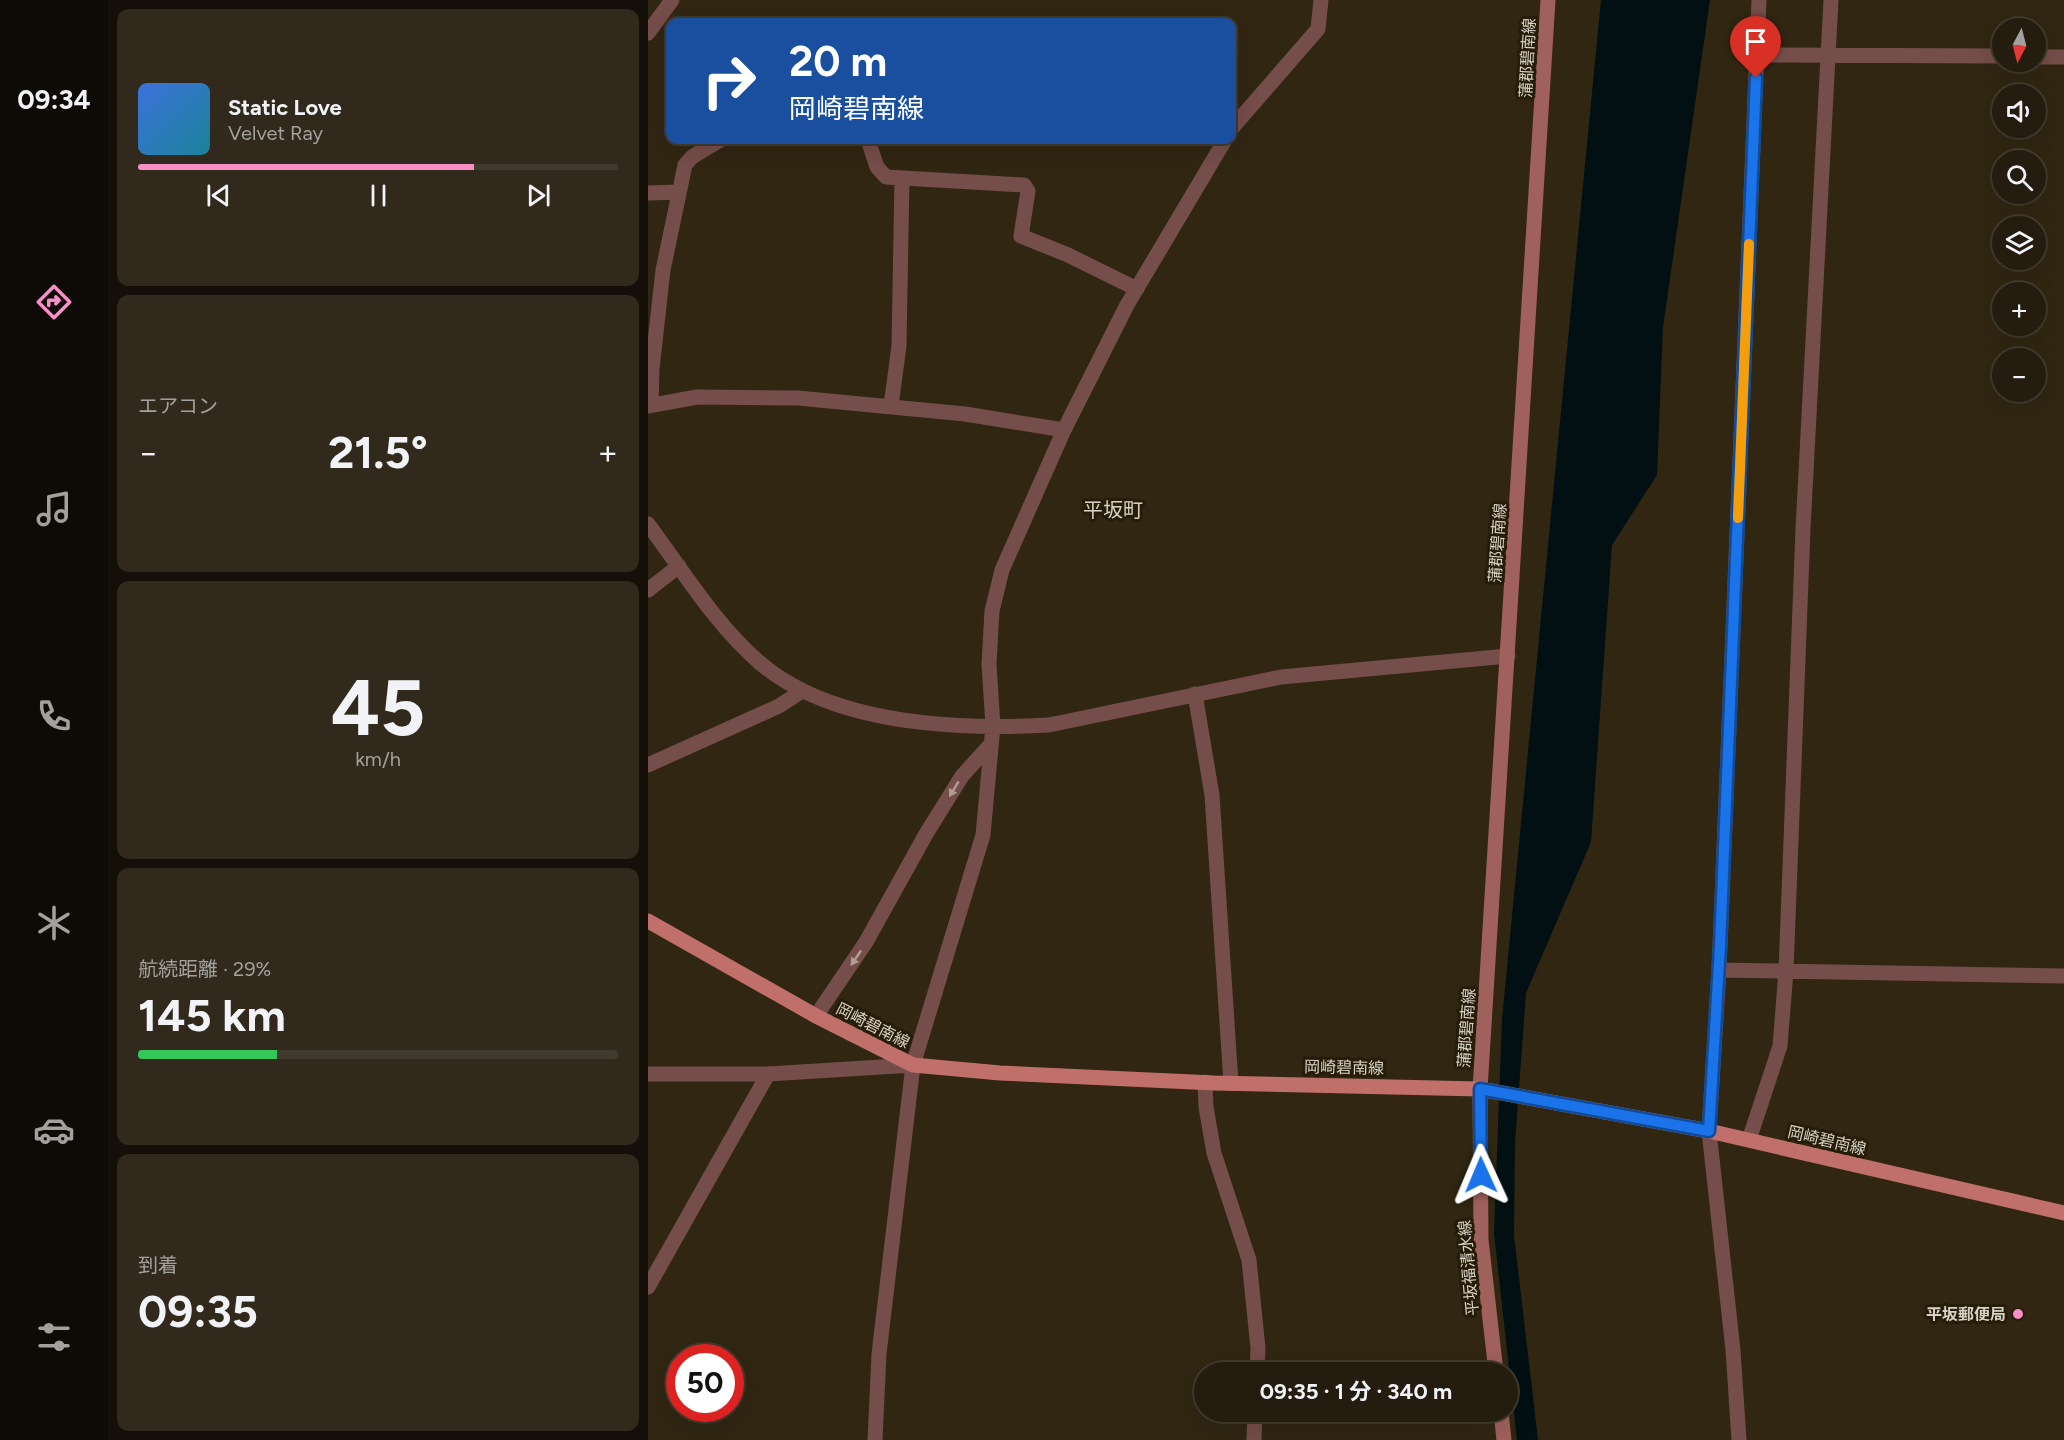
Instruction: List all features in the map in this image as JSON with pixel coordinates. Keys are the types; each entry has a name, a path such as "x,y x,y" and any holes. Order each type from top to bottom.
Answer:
{"main road":[{"name":"蒲郡碧南線","path":"1480,1089 1548,0"},
{"name":"岡崎碧南線","path":"648,921 816,1016 913,1065 1000,1073 1205,1082 1480,1089 1709,1131 2064,1213"},
{"name":"平坂福清水線","path":"1480,1089 1481,1240 1495,1362"},
{"path":"1502,1422 1504,1440"}],"street":[{"path":"648,33 672,0"},
{"path":"1236,123 1318,28 1321,0"},
{"path":"1738,1440 1733,1350 1709,1131 1719,970 1759,0"},
{"path":"1749,1140 1780,1046 1786,971 1803,528 1831,0"},
{"path":"1757,55 1992,56"},
{"path":"2046,57 2064,57"},
{"path":"714,144 685,165 663,270 650,406 697,397 798,398 965,414 1064,430"},
{"path":"869,144 877,166 886,177 1024,185 1028,190 1021,236 1068,255 1137,289"},
{"path":"875,1440 880,1343 913,1065 982,835 993,726 989,664 992,611 1002,570 1064,430 1137,289 1223,144"},
{"path":"891,406 899,346 902,178"},
{"path":"648,193 680,192"},
{"path":"648,524 728,631 761,664 802,691 864,713 927,723 993,726 1049,725 1281,677 1508,656"},
{"path":"648,590 680,567"},
{"path":"648,765 779,706 802,691"},
{"path":"1195,694 1212,795 1231,1083"},
{"path":"816,1016 866,942 926,834 962,776 991,744"},
{"path":"1719,970 2064,976"},
{"path":"648,1074 768,1074 913,1065"},
{"path":"648,1287 768,1074"},
{"path":"1205,1082 1206,1107 1214,1153 1249,1260 1257,1362"},
{"path":"1254,1440 1255,1422"}],"shaded area":[{"path":"1601,0 1710,0 1663,327 1657,475 1612,545 1591,842 1526,993 1515,1143 1514,1235 1538,1440 1517,1440 1515,1422 1518,1422 1518,1362 1508,1362 1494,1233 1502,1019"}],"slow traffic":[{"path":"1738,518 1749,244"}],"place":[{"name":"平坂郵便局","path":"2018,1314"}],"district":[{"name":"平坂町","path":"1113,510"}],"route":[{"path":"1481,1175 1480,1089 1709,1131 1720,946 1756,78"}]}
